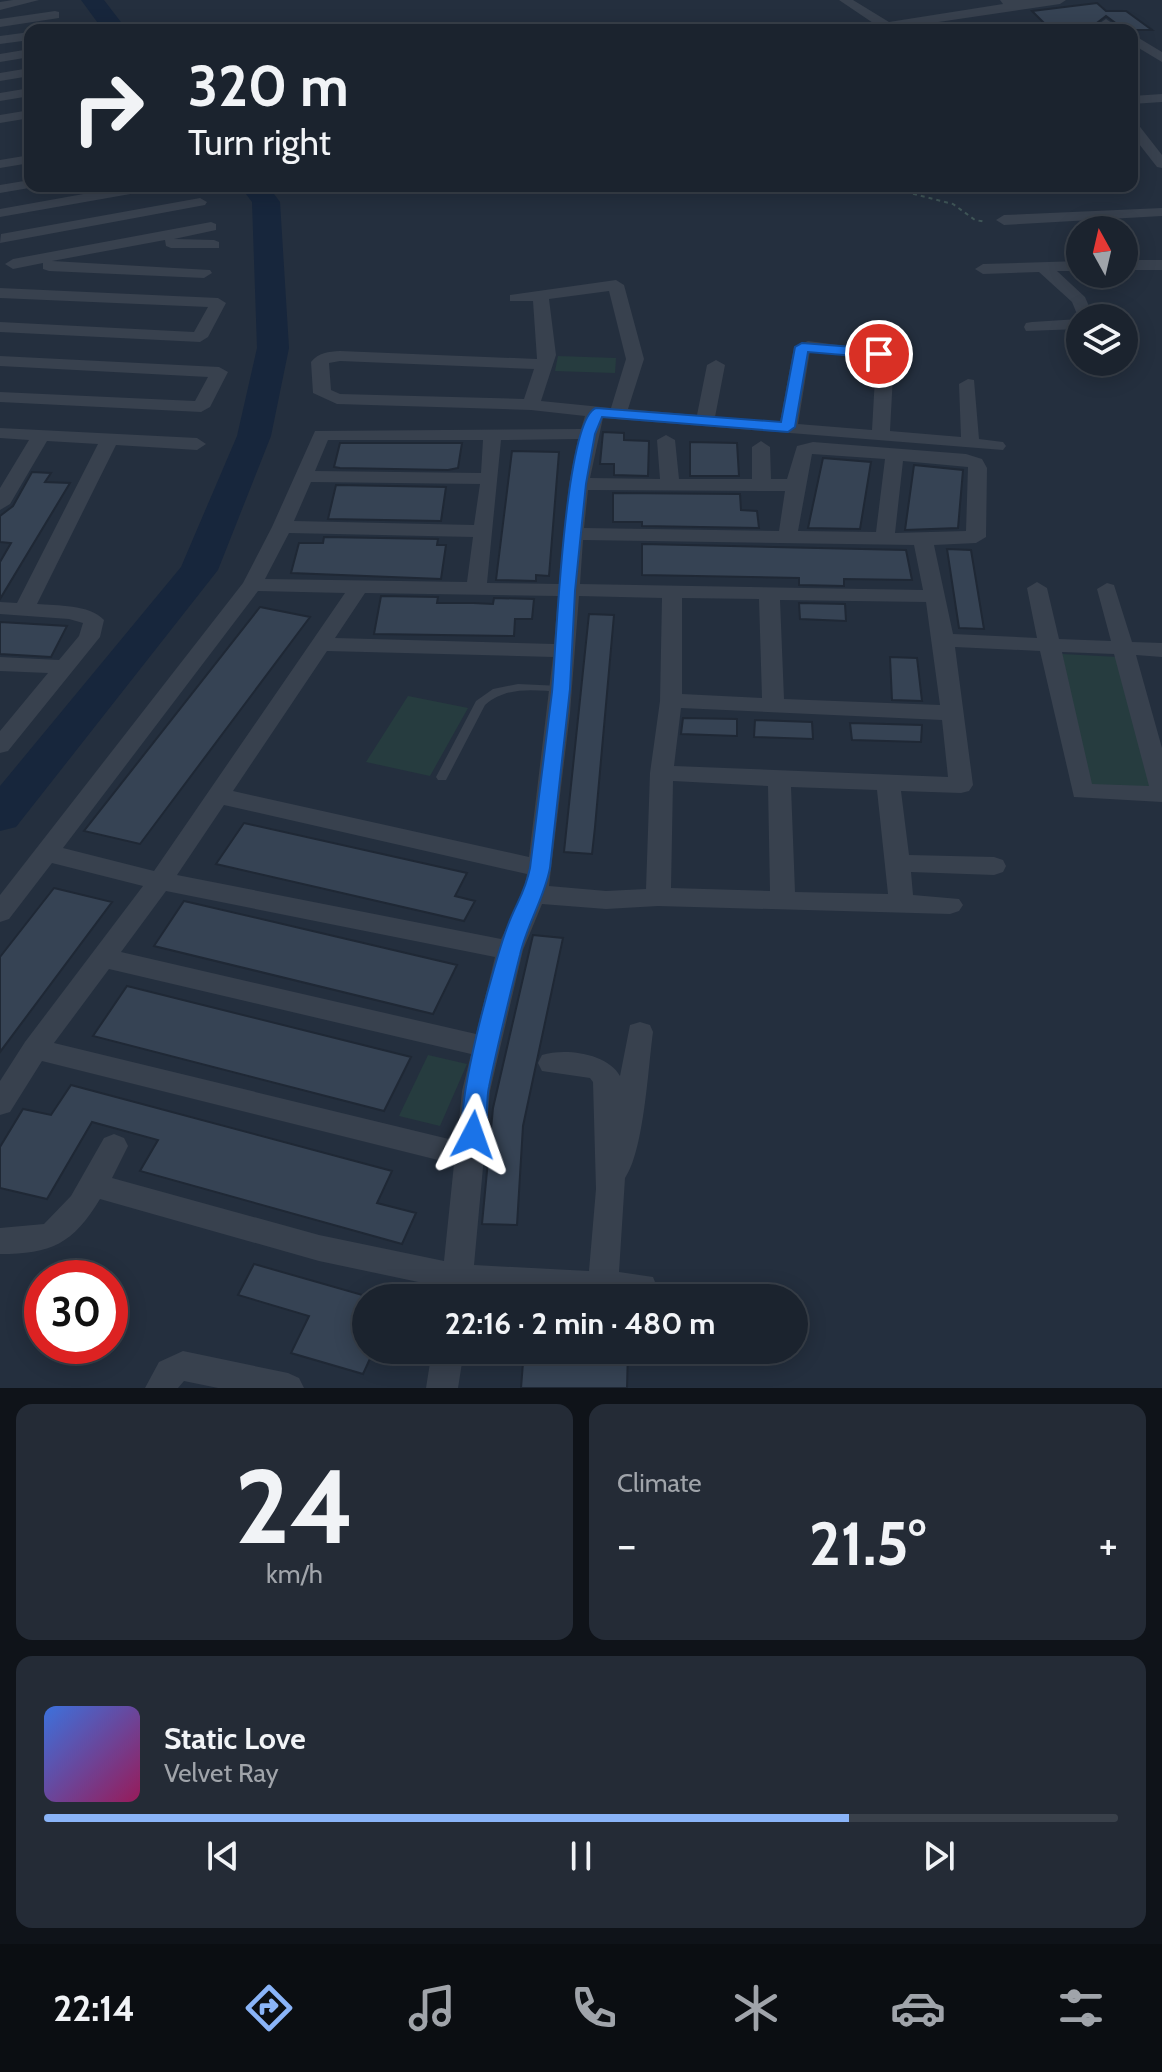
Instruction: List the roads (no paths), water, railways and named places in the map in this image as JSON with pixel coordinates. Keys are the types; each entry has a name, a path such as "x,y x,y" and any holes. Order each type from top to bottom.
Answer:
{"street":[{"path":"0,6 33,0"},
{"path":"845,0 883,24"},
{"path":"908,24 1010,3 1060,0"},
{"path":"0,23 55,15"},
{"path":"0,40 24,37"},
{"path":"1138,42 1162,58"},
{"path":"0,58 24,54"},
{"path":"0,77 24,73"},
{"path":"0,97 24,93"},
{"path":"1138,100 1162,98"},
{"path":"0,119 24,115"},
{"path":"1138,134 1162,164"},
{"path":"0,164 24,160"},
{"path":"0,189 24,185"},
{"path":"0,213 119,192"},
{"path":"13,264 0,238 200,202"},
{"path":"1004,220 1162,212"},
{"path":"0,280 13,264 135,241 207,236"},
{"path":"13,264 204,273"},
{"path":"1138,265 1162,265"},
{"path":"983,269 1066,266"},
{"path":"1043,267 1081,304"},
{"path":"516,298 616,285 635,359 618,413"},
{"path":"0,293 218,303 200,337 0,327"},
{"path":"531,405 547,355 541,295"},
{"path":"1032,327 1066,325"},
{"path":"788,427 802,347 808,346 885,356 881,436"},
{"path":"545,364 340,356 324,358 320,362 322,393 337,399 531,405 592,423"},
{"path":"0,361 219,372 201,407 0,397"},
{"path":"705,420 716,365"},
{"path":"968,384 970,444"},
{"path":"0,913 252,585 282,527 316,440 323,434 492,434 592,423 618,413 997,446"},
{"path":"458,1284 476,1091 510,950 520,921 535,894 540,868 561,689 578,484 592,423"},
{"path":"0,433 197,444"},
{"path":"476,590 490,479 492,434"},
{"path":"0,504 7,481 41,435"},
{"path":"24,609 110,439"},
{"path":"666,440 670,483"},
{"path":"761,447 762,485"},
{"path":"574,534 923,539 976,537 978,468 975,463 966,460 813,448 804,450 795,485 788,536"},
{"path":"885,537 895,454"},
{"path":"304,476 490,479"},
{"path":"578,484 795,485"},
{"path":"282,527 483,531"},
{"path":"662,773 961,785 944,640 923,539"},
{"path":"252,585 934,596"},
{"path":"0,1104 35,1049 219,796 358,588"},
{"path":"1037,588 1082,791 1162,791 1107,589"},
{"path":"658,897 662,773 671,701 672,592"},
{"path":"769,594 773,706"},
{"path":"0,608 71,613 94,620 89,637 10,721 0,746"},
{"path":"944,640 1162,650"},
{"path":"323,644 562,651"},
{"path":"0,664 62,667"},
{"path":"671,701 952,713"},
{"path":"779,779 783,901"},
{"path":"888,782 902,904"},
{"path":"219,796 540,868"},
{"path":"47,853 160,881 510,950"},
{"path":"897,863 994,866"},
{"path":"535,894 606,900 658,897 950,905"},
{"path":"104,958 487,1047"},
{"path":"611,1189 625,1130 640,1032"},
{"path":"35,1049 472,1157"},
{"path":"552,1063 591,1066 603,1071 633,1070"},
{"path":"603,1071 607,1078 611,1189 603,1284"},
{"path":"0,1241 31,1241 54,1234 75,1213 114,1146"},
{"path":"92,1185 444,1284"},
{"path":"442,1388 446,1364"},
{"path":"161,1388 173,1369 183,1366 288,1388"}],"lane":[{"path":"442,777 487,695 501,689 525,687 561,689"}],"waterway":[{"path":"92,0 110,24"},
{"path":"0,816 199,570 254,436 273,348 266,202 258,192"}]}
